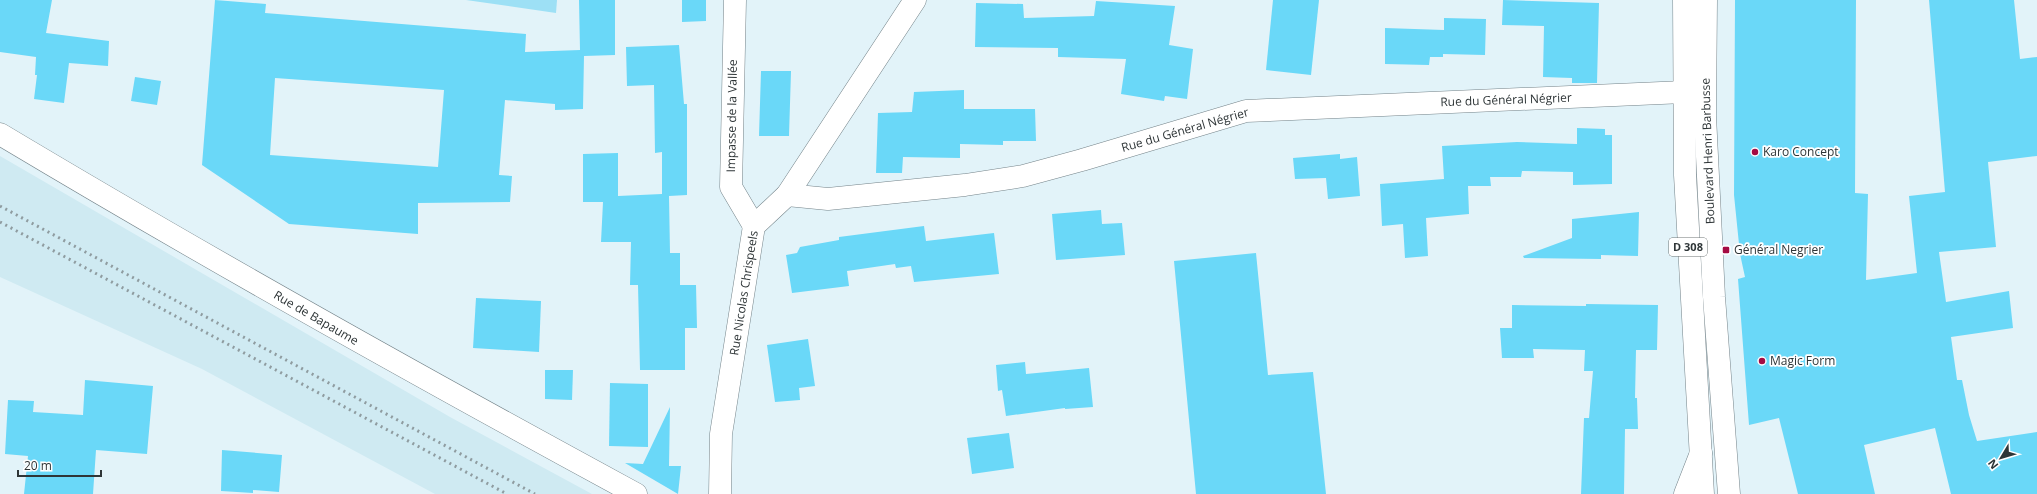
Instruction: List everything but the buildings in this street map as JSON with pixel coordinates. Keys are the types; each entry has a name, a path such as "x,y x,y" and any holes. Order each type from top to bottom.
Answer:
{"street":[{"name":"Impasse de la Vallée","path":"735,0 731,187 754,226"},
{"name":"Rue Nicolas Chrispeels","path":"720,494 721,434 754,226 787,195 916,0"},
{"name":"Boulevard Henri Barbusse","path":"1684,0 1685,175 1703,494"},
{"name":"Boulevard Henri Barbusse","path":"1706,0 1705,116 1714,298 1729,494"},
{"name":"Rue du Général Négrier","path":"787,195 828,199 965,185 1023,176 1246,111 1684,92"},
{"name":"Rue de Bapaume","path":"0,134 134,214 391,361 636,494"},
{"name":"Boulevard Henri Barbusse","path":"1685,494 1701,453"}],"shaded area":[{"path":"466,0 557,0 556,13"},
{"path":"0,156 450,417 592,494 435,494 202,369 0,277"}],"railway":[{"path":"0,206 535,494"},
{"path":"0,222 507,494"}],"place":[{"name":"Karo Concept","path":"1755,152"},
{"name":"Général Negrier","path":"1726,250"},
{"name":"Magic Form","path":"1762,361"}]}
